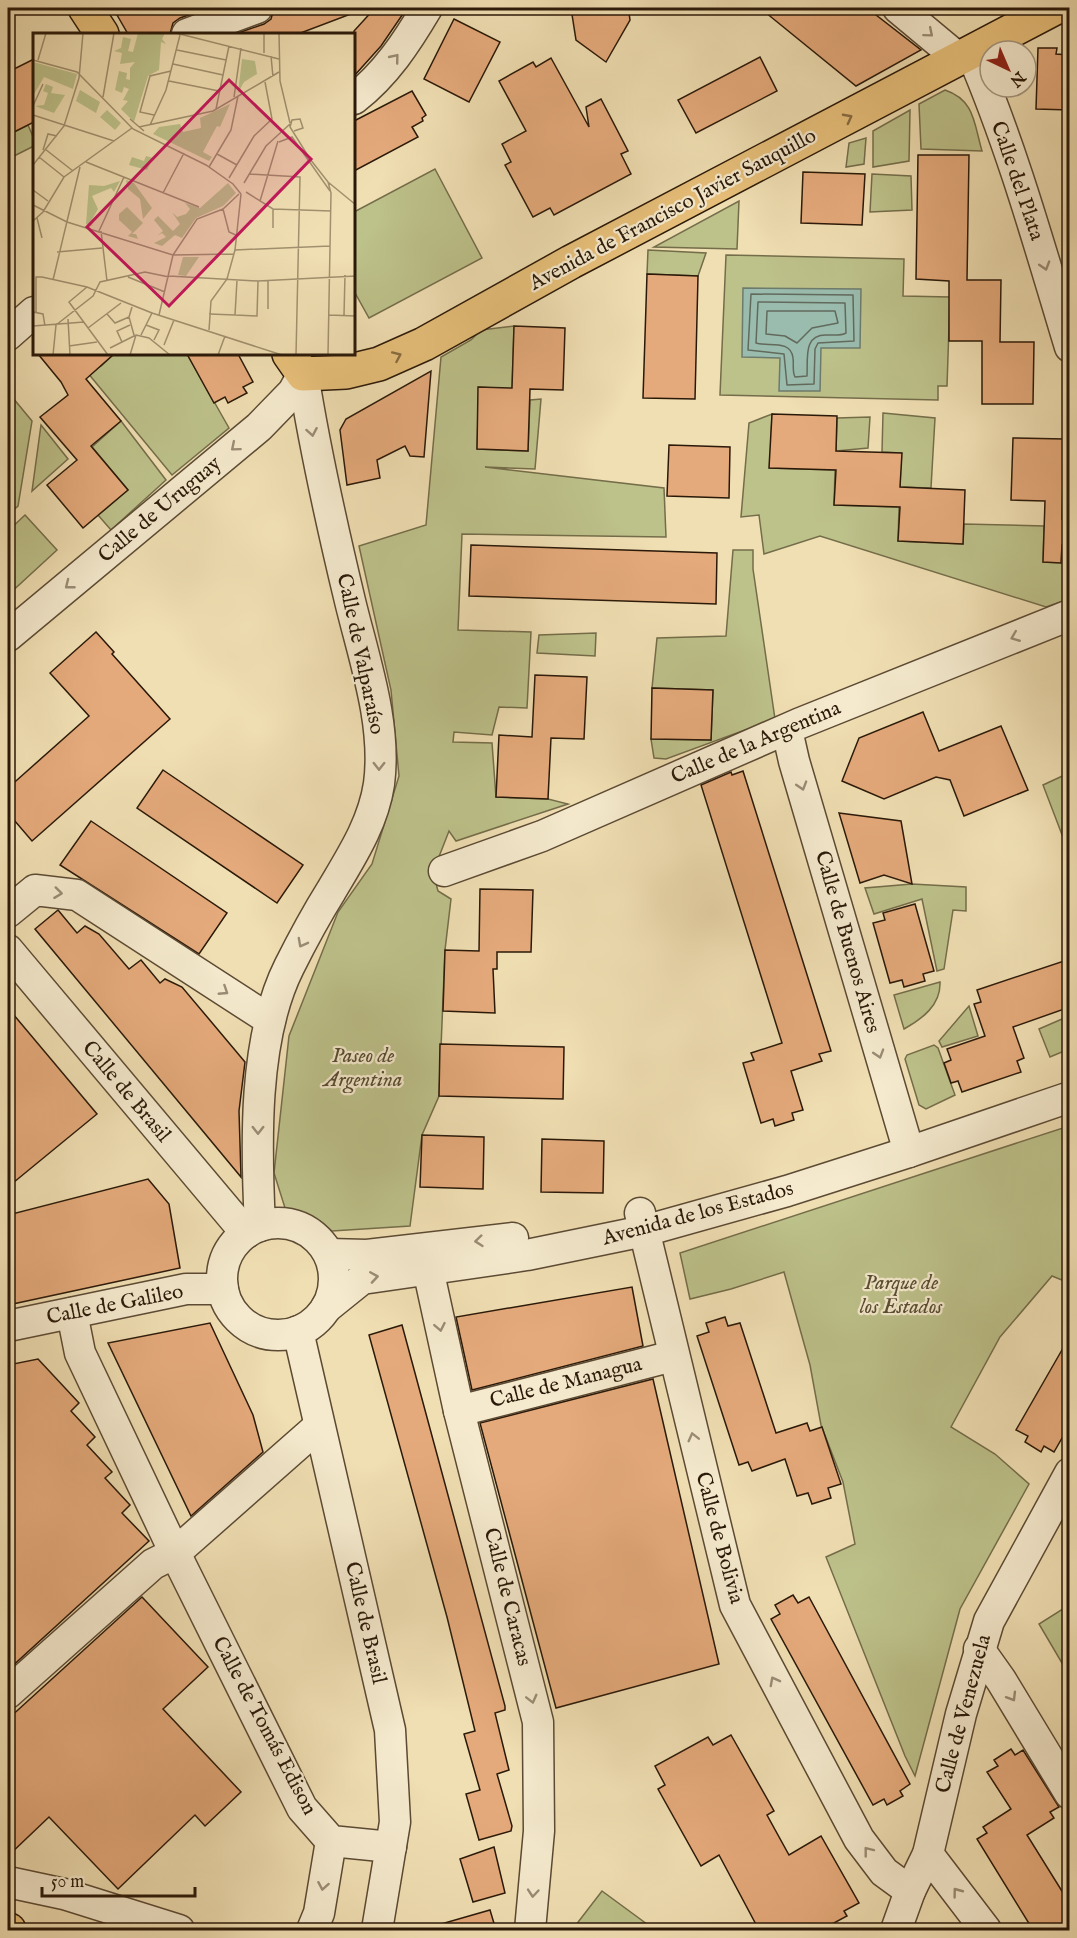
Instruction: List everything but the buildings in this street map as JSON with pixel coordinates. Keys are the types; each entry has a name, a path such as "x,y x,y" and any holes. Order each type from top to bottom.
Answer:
{"main road":[{"path":"85,8 101,33"},
{"name":"Avenida de Francisco Javier Sauquillo","path":"296,364 346,372 379,364 424,344 571,262 1055,8"}],"street":[{"path":"190,33 257,8"},
{"path":"356,97 385,70 404,46 427,8"},
{"path":"898,8 964,55"},
{"name":"Calle del Plata","path":"964,55 985,85 1070,347"},
{"path":"8,335 33,313"},
{"name":"Calle de Uruguay","path":"8,636 259,427 293,392 296,364"},
{"name":"Calle de Valparaíso","path":"253,1230 258,1119 270,1020 288,969 366,829 380,781 380,740 372,695 296,364"},
{"name":"Calle de la Argentina","path":"444,871 542,836 787,730 1070,615"},
{"name":"Calle de Buenos Aires","path":"787,730 794,761 906,1145"},
{"path":"8,912 35,890 77,895 270,1020"},
{"name":"Calle de Brasil","path":"8,950 253,1230"},
{"name":"Avenida de los Estados","path":"906,1145 1070,1081"},
{"name":"Avenida de los Estados","path":"326,1308 362,1279 527,1255 1070,1096"},
{"name":"Avenida de los Estados","path":"329,1254 368,1255 426,1246 524,1237 642,1222"},
{"name":"Calle de Bolivia","path":"642,1222 735,1605 859,1839 884,1872 910,1891"},
{"path":"276,1223 292,1225 307,1231 320,1241 329,1254 334,1272 333,1291 326,1308 309,1326 282,1335 265,1334 250,1328 233,1311 223,1289 222,1273 226,1258 234,1244 253,1230 276,1223"},
{"name":"Calle de Caracas","path":"428,1269 459,1411 538,1722 539,1831 530,1930"},
{"name":"Calle de Galileo","path":"8,1326 186,1289 223,1289"},
{"name":"Calle de Tomás Edison","path":"72,1313 80,1353 175,1553 302,1808 330,1841"},
{"name":"Calle de Brasil","path":"298,1331 390,1730 395,1822 376,1926"},
{"name":"Calle de Managua","path":"459,1411 673,1356"},
{"path":"8,1694 153,1564 175,1553 319,1426"},
{"name":"Calle de Venezuela","path":"896,1930 910,1891 928,1854 979,1649 989,1621 1070,1473"},
{"path":"979,1649 1001,1680 1070,1794"},
{"path":"312,1930 319,1913 330,1841 391,1847"},
{"path":"928,1854 986,1930"},
{"path":"8,1882 64,1894 179,1930"}],"green space":[{"path":"945,90 955,94 968,107 975,122 982,151 921,149 919,104"},
{"path":"910,110 909,161 873,167 873,131"},
{"path":"28,125 33,137 33,146 8,159 8,135"},
{"path":"866,138 864,164 846,167 849,143"},
{"path":"435,169 482,258 369,318 356,295 356,211"},
{"path":"872,174 911,176 912,210 870,212"},
{"path":"739,201 737,249 654,247"},
{"path":"648,250 706,253 698,276 647,274"},
{"path":"726,255 904,259 903,296 950,297 947,386 938,386 938,400 720,395"},
{"name":"Paseo de Argentina","path":"514,326 512,389 479,387 477,449 528,451 530,400 541,399 535,469 485,467 664,488 666,537 462,534 458,630 531,632 527,708 499,707 492,735 454,732 453,742 492,743 496,797 548,799 568,804 456,841 449,831 433,872 438,891 451,899 445,950 439,1096 422,1135 410,1226 332,1231 320,1221 285,1208 274,1173 289,1036 338,912 372,864 399,776 391,690 359,546 426,525 441,357 471,340 481,330"},
{"path":"112,356 188,356 229,428 172,475 87,372 101,366"},
{"path":"8,392 32,421 18,506 8,515"},
{"path":"883,413 935,418 931,488 900,487 901,453 882,452"},
{"path":"772,414 770,468 835,470 834,505 899,507 898,541 963,544 964,524 1044,526 1043,562 1069,563 1069,599 1046,607 820,536 764,554 759,515 741,517 749,423"},
{"path":"870,417 868,448 836,451 837,418"},
{"path":"121,421 166,480 111,530 98,515 128,490 92,447"},
{"path":"41,425 68,459 32,491"},
{"path":"25,515 57,550 8,595 8,531"},
{"path":"733,550 753,550 753,569 775,719 666,759 654,758 651,739 711,740 713,690 652,688 657,638 726,636"},
{"path":"596,633 595,656 537,653 539,635"},
{"path":"1069,773 1069,853 1043,785"},
{"path":"912,884 966,887 966,911 953,910 944,969 937,971 922,899 874,914 865,888"},
{"path":"940,982 934,1004 924,1016 904,1029 894,995"},
{"path":"969,1006 978,1036 942,1047 939,1041"},
{"path":"1069,1016 1069,1049 1050,1057 1039,1029"},
{"path":"934,1045 938,1048 955,1095 926,1109 919,1105 905,1059 907,1055"},
{"name":"Parque de los Estados","path":"1069,1126 1069,1283 1052,1276 1000,1337 951,1427 995,1454 1029,1484 960,1609 915,1776 826,1557 855,1544 843,1482 821,1425 810,1365 784,1272 690,1299 680,1253"},
{"path":"1069,1605 1069,1675 1039,1624"},
{"path":"602,1891 655,1930 572,1930"}],"water":[{"path":"743,288 861,289 860,348 821,348 820,391 779,391 780,358 742,357"}]}
